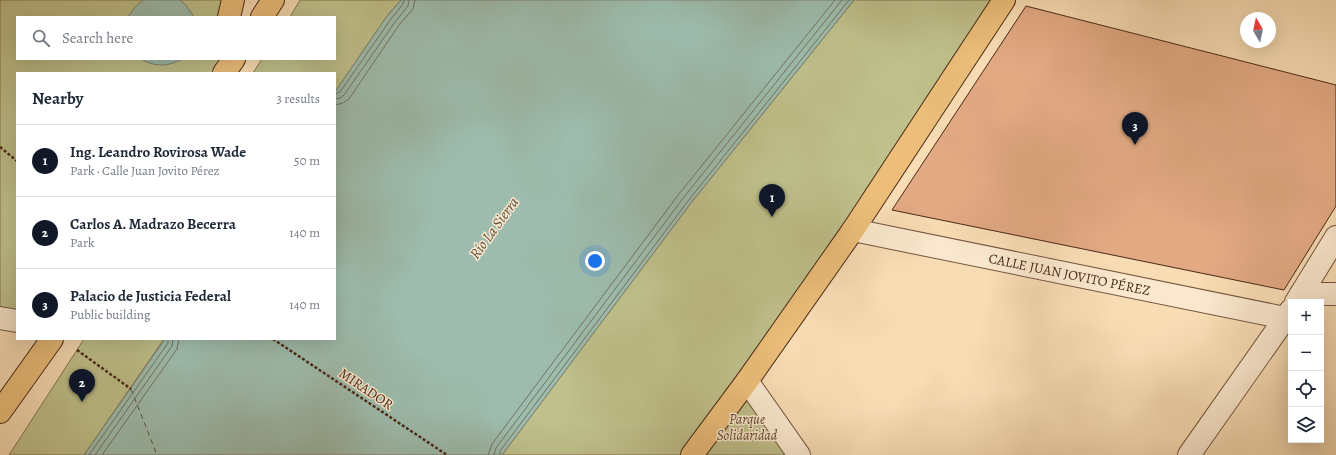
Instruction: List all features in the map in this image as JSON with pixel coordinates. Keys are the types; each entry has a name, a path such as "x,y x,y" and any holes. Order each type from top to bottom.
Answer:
{"main road":[{"path":"229,16 233,0"},
{"path":"263,16 273,0"},
{"path":"692,455 747,381 853,230 1004,0"},
{"path":"216,72 219,60"},
{"path":"225,72 233,60"},
{"path":"0,412 51,340"}],"street":[{"name":"CALLE JUAN JOVITO PÉREZ","path":"853,230 1288,305"},
{"path":"1297,299 1336,237"},
{"name":"CALLE JUAN JOVITO PÉREZ","path":"1318,299 1336,294"},
{"path":"1189,455 1288,313"},
{"path":"0,318 16,321"},
{"path":"747,381 799,455"}],"path":[{"path":"0,147 16,160"},
{"name":"MIRADOR","path":"274,340 447,455"},
{"path":"77,350 131,389"}],"green space":[{"path":"0,0 233,0 229,16 16,16 16,60 219,60 216,72 16,72 16,321 0,318"},
{"path":"300,0 401,0 387,16 336,91 336,72 254,72 261,60 336,60 336,16 291,16"},
{"name":"Parque Solidaridad","path":"854,0 1004,0 747,380 799,455 502,455 691,203"},
{"path":"83,340 163,340 84,455 9,455"}],"water":[{"path":"143,0 180,0 186,5 193,16 129,16 135,7"},
{"name":"Río La Sierra","path":"401,0 854,0 691,203 502,455 84,455 164,340 336,340 336,91 387,16"},
{"path":"143,60 180,60 166,65 156,65"}],"building":[{"path":"1026,6 1336,85 1336,206 1284,290 892,210"}],"ferry route":[{"path":"131,389 157,455"}],"place":[{"name":"Palacio de Justicia Federal","path":"1135,145"},
{"name":"Ing. Leandro Rovirosa Wade","path":"772,217"},
{"name":"Carlos A. Madrazo Becerra","path":"82,402"}]}
